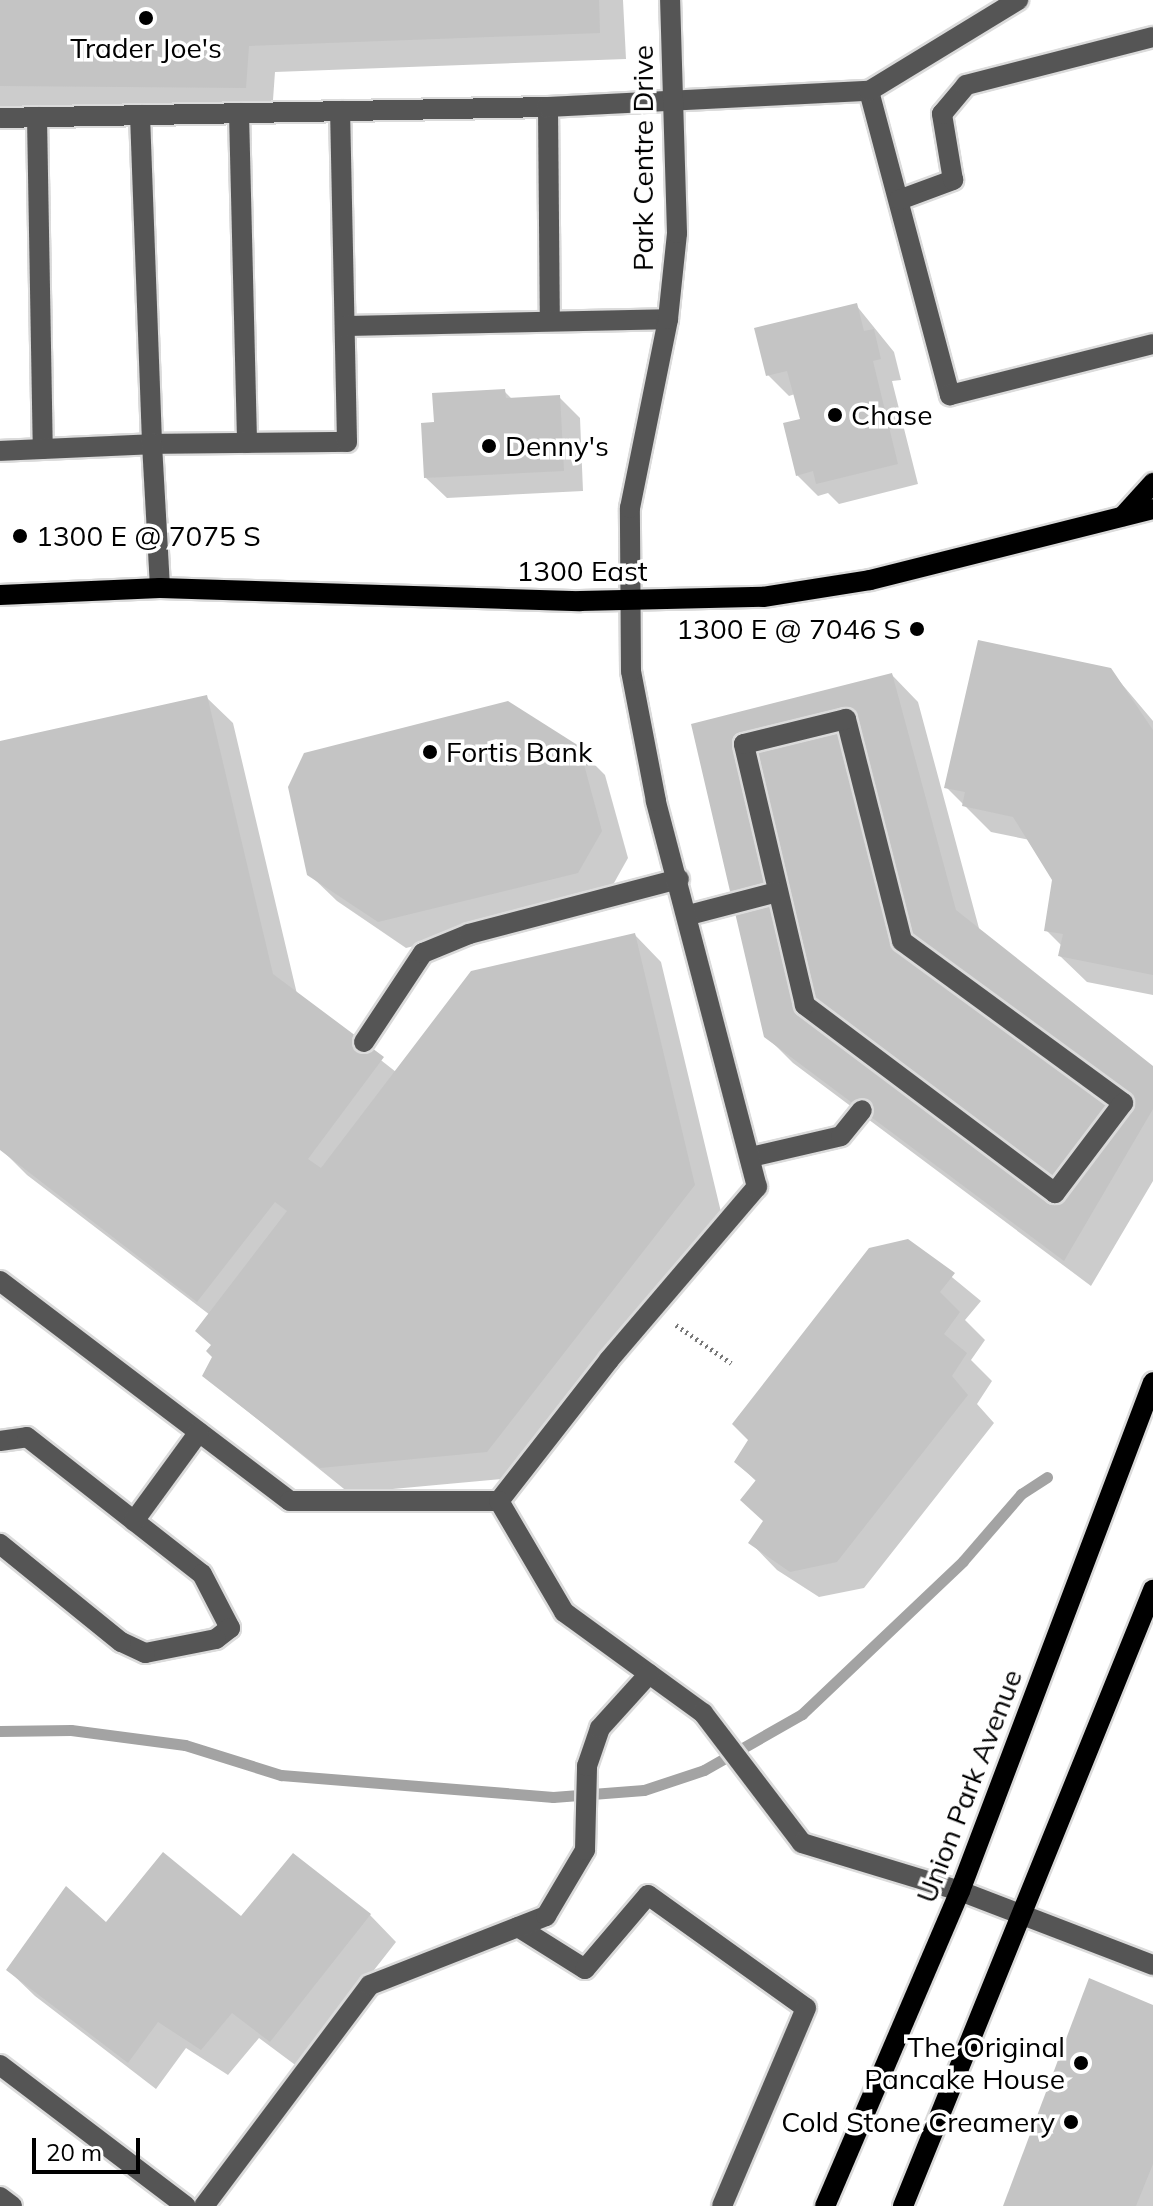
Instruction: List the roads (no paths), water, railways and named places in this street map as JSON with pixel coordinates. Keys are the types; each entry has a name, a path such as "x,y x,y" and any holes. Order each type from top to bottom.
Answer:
{"main road":[{"path":"1123,516 1153,483"},
{"name":"1300 East","path":"0,595 160,588 627,600 817,590 1153,509"},
{"name":"Union Park Avenue","path":"825,2206 960,1891 1153,1382"},
{"path":"903,2206 1153,1590"}],"street":[{"name":"Park Centre Drive","path":"499,1501 652,1309 757,1187 689,915 656,801 631,671 627,600 630,508 668,319 677,233 670,0"},
{"path":"0,118 548,107 869,91 1018,0"},
{"path":"899,200 953,180 942,114 966,85 1153,37"},
{"path":"869,91 950,395 1153,344"},
{"path":"548,107 550,321"},
{"path":"0,451 152,444 347,442 340,111"},
{"path":"239,113 247,443"},
{"path":"140,115 160,588"},
{"path":"37,117 43,449"},
{"path":"345,326 668,319"},
{"path":"846,719 902,941 1123,1103 1055,1193 805,1005 777,892 744,744 846,719"},
{"path":"364,1042 423,953 469,934 679,879"},
{"path":"689,915 777,892"},
{"path":"751,1157 841,1136 862,1110"},
{"path":"0,1281 290,1501 499,1501 564,1612 703,1713 802,1843 960,1891 1153,1965"},
{"path":"134,1521 199,1432"},
{"path":"0,1441 27,1437 202,1574 230,1628 216,1639 145,1653 121,1642 0,1544"},
{"path":"204,2206 370,1985 546,1916 585,1850 587,1766 600,1728 649,1674"},
{"path":"518,1927 585,1969 648,1895 806,2008 722,2206"},
{"path":"0,2065 186,2206"},
{"path":"0,2197 12,2206"}],"waterway":[{"path":"0,1731 71,1730 185,1745 281,1775 553,1797 644,1790 704,1770 802,1714 963,1561 1021,1494 1047,1477"}],"place":[{"name":"Trader Joe's","path":"146,18"},
{"name":"Chase","path":"835,415"},
{"name":"Denny's","path":"489,446"},
{"name":"1300 E @ 7075 S","path":"20,536"},
{"name":"1300 E @ 7046 S","path":"917,629"},
{"name":"Fortis Bank","path":"430,752"},
{"name":"The Original Pancake House","path":"1081,2063"},
{"name":"Cold Stone Creamery","path":"1071,2122"}]}
